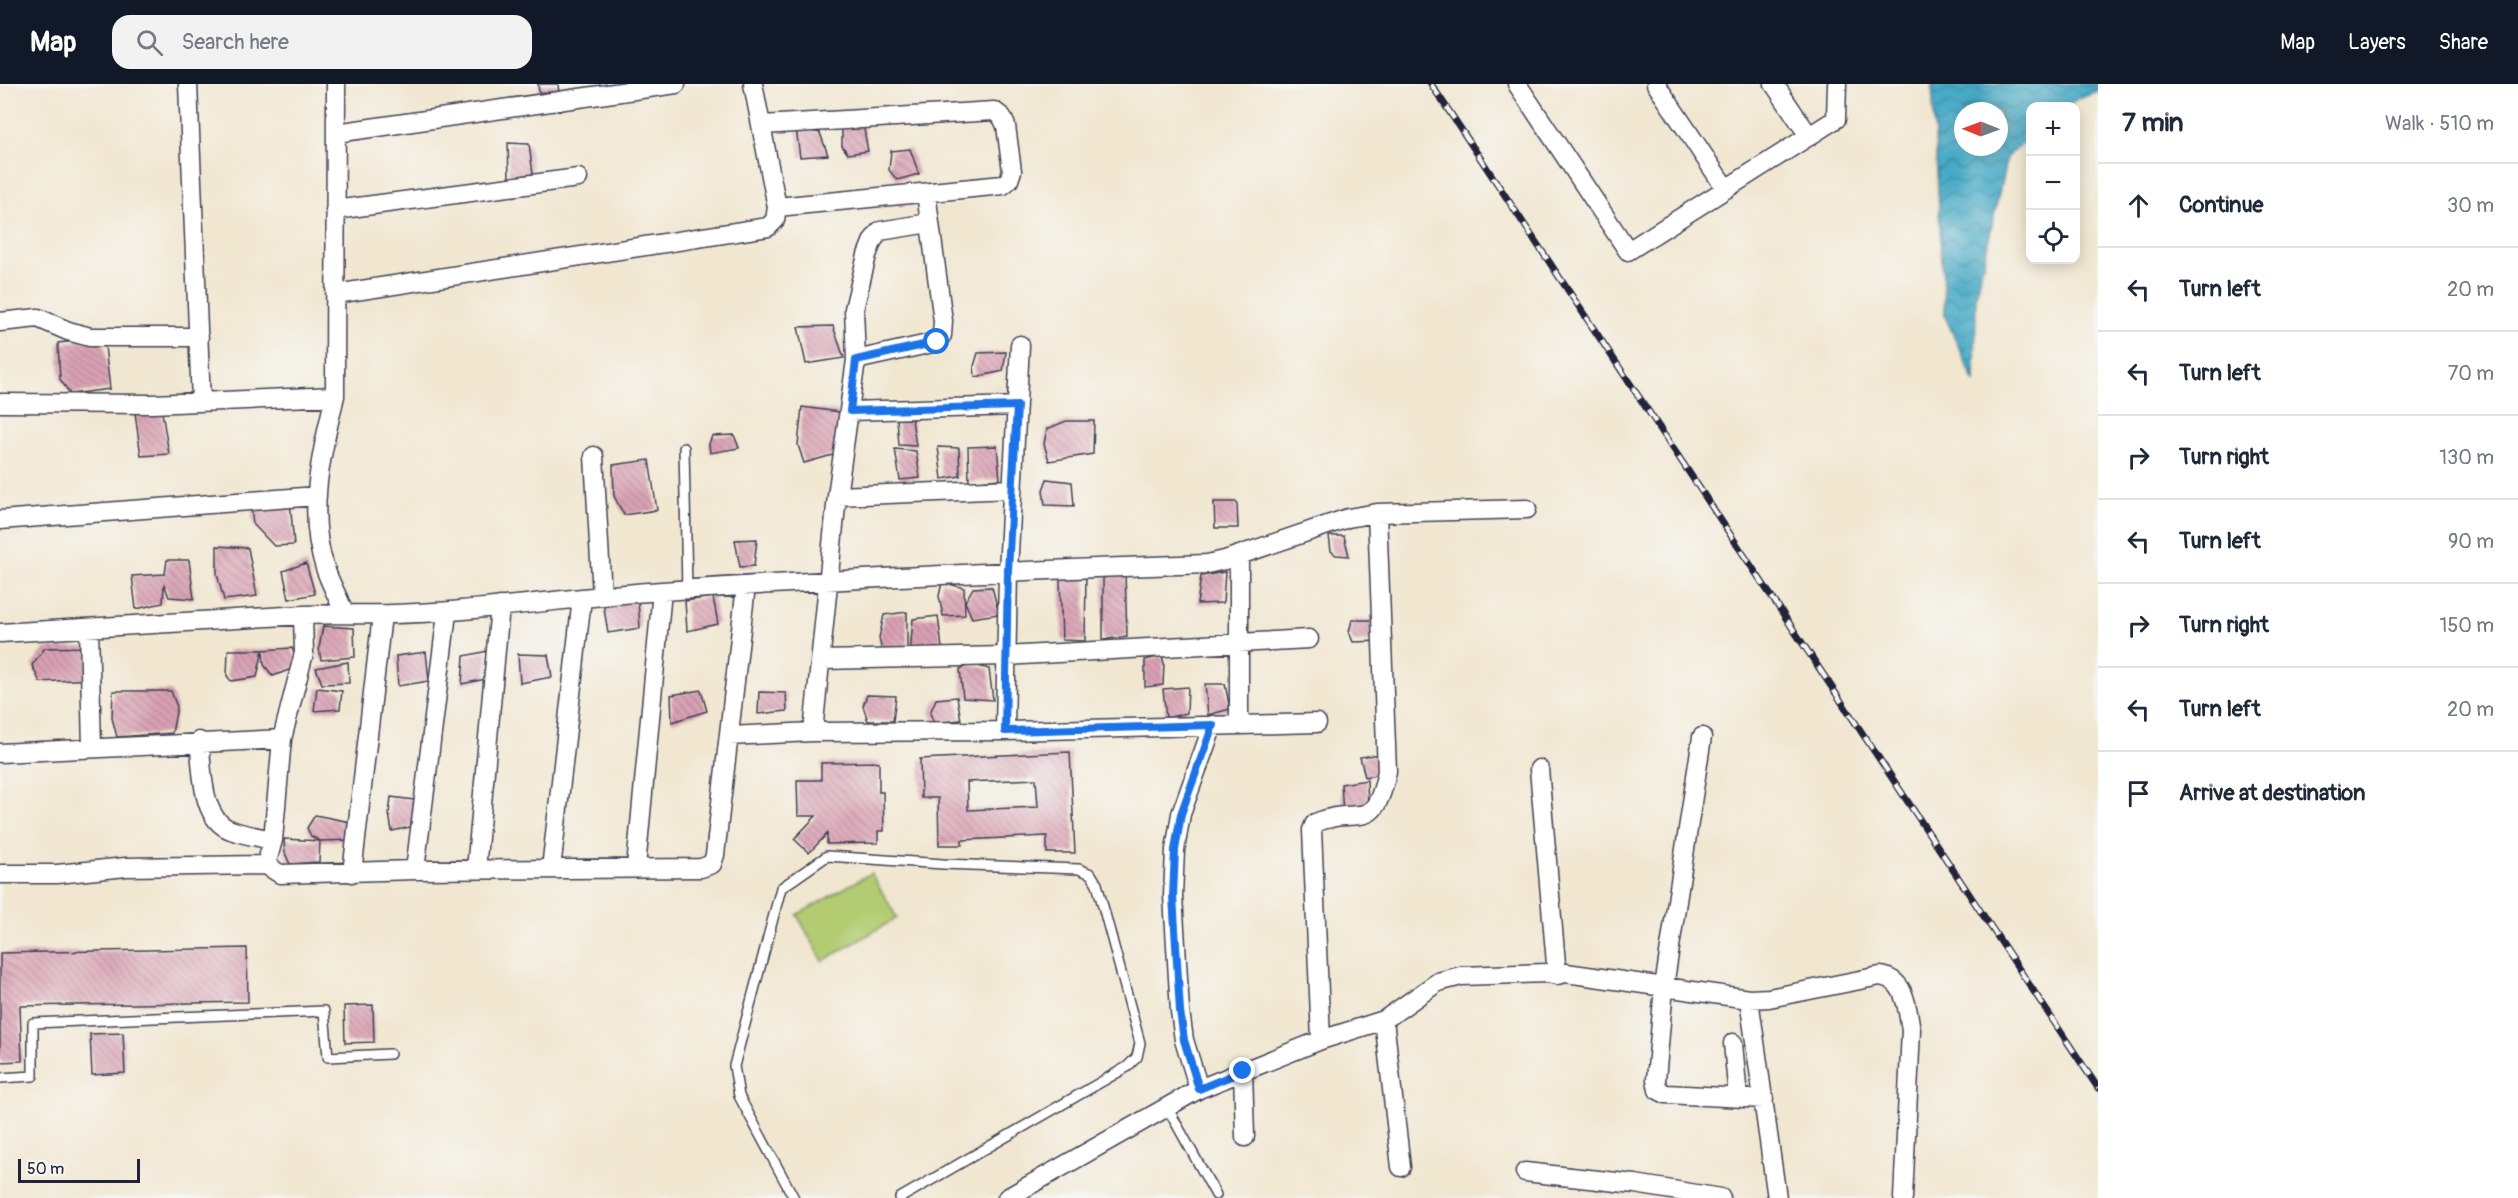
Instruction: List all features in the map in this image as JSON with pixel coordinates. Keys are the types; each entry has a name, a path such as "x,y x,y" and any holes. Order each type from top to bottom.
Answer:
{"street":[{"path":"188,84 201,402"},
{"path":"336,84 335,396 326,434 317,496 317,534 325,568 345,614"},
{"path":"336,133 676,84"},
{"path":"336,294 768,227 775,220 777,207 753,84"},
{"path":"1517,84 1628,251 1836,119 1837,84"},
{"path":"1656,84 1726,189"},
{"path":"1774,84 1809,136"},
{"path":"762,125 994,111 1002,117 1006,126 1012,171 1009,180 1003,185 777,207"},
{"path":"335,210 578,177"},
{"path":"856,360 937,342 942,335 944,321 926,193"},
{"path":"813,732 837,496 856,360 854,309 857,292 873,240 880,231 929,224"},
{"path":"0,322 38,318 68,331 90,337 199,337"},
{"path":"1005,731 1008,571 1020,345"},
{"path":"0,403 152,404 335,396"},
{"path":"850,411 1017,406"},
{"path":"594,456 602,596"},
{"path":"837,496 1013,489"},
{"path":"0,520 317,496"},
{"path":"0,633 303,615 447,613 662,591 1008,571 1207,564 1348,518 1377,513 1527,509"},
{"path":"1322,1040 1312,830 1314,823 1322,820 1362,816 1372,811 1383,792 1387,771 1377,513"},
{"path":"1239,555 1239,725"},
{"path":"0,874 57,874 126,867 266,865 280,874 415,870 701,868 712,864 715,855 746,586"},
{"path":"636,867 662,591"},
{"path":"551,869 582,598"},
{"path":"476,870 500,606"},
{"path":"415,870 447,613"},
{"path":"266,865 273,840 282,739 304,653 303,615"},
{"path":"352,873 382,615"},
{"path":"89,628 92,748"},
{"path":"821,660 1006,657 1239,641 1309,639"},
{"path":"729,736 813,732 1005,731 1317,723"},
{"path":"1199,1089 1184,1040 1180,1011 1173,896 1175,850 1181,814 1213,725"},
{"path":"1702,737 1664,987 1656,1080 1658,1090 1666,1094 1764,1099"},
{"path":"0,753 199,741 282,739"},
{"path":"199,741 207,801 219,824 230,830 273,840"},
{"path":"1539,769 1557,975"},
{"path":"1006,1198 1199,1089 1322,1040 1384,1020 1438,982 1461,976 1566,973 1749,999 1769,998 1880,976 1890,977 1899,986 1906,1003 1911,1030 1903,1198"},
{"path":"1749,999 1777,1198"},
{"path":"1384,1020 1401,1167"},
{"path":"1733,1043 1738,1098"},
{"path":"1243,1071 1245,1137"},
{"path":"1525,1172 1635,1184 1720,1198"}],"lane":[{"path":"684,448 687,590"},
{"path":"794,1198 739,1096 734,1066 782,888 827,856 943,864 1078,869 1090,874 1096,884 1140,1042 1137,1057 1128,1067 900,1198"},
{"path":"0,1078 33,1076 33,1023 324,1011 328,1057 390,1054"},
{"path":"1167,1107 1216,1195"}],"green space":[{"path":"871,873 897,918 823,961 797,915"}],"water":[{"path":"1932,84 2098,84 2098,92 2073,102 2026,102 2026,140 2007,157 1976,296 1975,383 1945,316"}],"building":[{"path":"538,84 558,84 559,93 539,92"},
{"path":"842,124 863,124 868,151 848,154 842,146"},
{"path":"796,128 820,133 828,155 800,157"},
{"path":"508,143 529,144 533,174 509,178"},
{"path":"910,149 919,174 897,180 889,170 891,151"},
{"path":"833,326 844,358 806,364 798,327"},
{"path":"104,338 110,389 70,394 60,379 58,343"},
{"path":"1006,352 1003,371 975,377 974,366 978,353"},
{"path":"802,407 839,412 840,453 804,463 798,445"},
{"path":"162,412 169,454 141,456 135,413"},
{"path":"897,419 912,419 916,446 899,445"},
{"path":"1066,421 1094,421 1093,454 1049,461 1044,444 1047,429"},
{"path":"734,435 739,448 710,453 709,444 712,436"},
{"path":"997,446 1000,479 969,482 968,447"},
{"path":"938,447 959,448 960,476 942,479"},
{"path":"895,449 916,451 920,478 900,480"},
{"path":"649,460 657,510 624,515 614,496 613,465"},
{"path":"1047,479 1072,482 1074,506 1045,505 1043,490"},
{"path":"290,501 294,545 274,546 253,524 251,506"},
{"path":"1214,502 1237,502 1238,528 1215,528"},
{"path":"1329,536 1344,536 1349,556 1336,555 1331,551"},
{"path":"757,539 754,566 740,567 735,540"},
{"path":"217,546 248,548 257,596 224,600 217,574"},
{"path":"167,560 189,560 194,599 169,597 164,584 163,603 136,609 132,576 165,574"},
{"path":"306,563 315,594 289,599 283,571"},
{"path":"1225,572 1223,603 1197,604 1201,576"},
{"path":"1125,574 1127,636 1103,640 1103,578"},
{"path":"1086,575 1085,641 1062,640 1060,579"},
{"path":"942,582 964,588 965,615 943,616 939,596"},
{"path":"992,587 999,614 972,618 965,602 973,588"},
{"path":"713,597 718,624 687,631 685,601"},
{"path":"638,601 640,628 608,633 603,602"},
{"path":"907,612 907,650 882,651 879,638 884,615"},
{"path":"938,616 942,648 910,655 913,619"},
{"path":"1352,620 1376,620 1381,641 1353,642 1349,632"},
{"path":"323,626 354,628 355,657 321,660 319,648"},
{"path":"89,647 89,679 40,682 32,665 45,648"},
{"path":"292,648 299,666 273,676 264,665 263,650"},
{"path":"228,650 263,650 257,677 231,681 227,676"},
{"path":"488,651 486,679 462,684 464,656"},
{"path":"426,652 429,681 398,686 396,656"},
{"path":"518,654 548,655 552,677 520,683"},
{"path":"1162,656 1163,685 1145,687 1145,660"},
{"path":"348,662 349,683 322,684 316,668"},
{"path":"971,664 989,669 993,700 963,698 960,669"},
{"path":"1205,684 1225,684 1230,709 1208,715"},
{"path":"1188,687 1187,713 1166,718 1163,689"},
{"path":"317,688 342,691 340,709 314,711"},
{"path":"701,690 707,711 672,722 671,695"},
{"path":"113,691 171,691 177,707 172,733 117,737 112,718"},
{"path":"759,692 786,693 787,711 758,714"},
{"path":"867,695 896,696 893,721 868,721 863,706"},
{"path":"957,697 961,720 934,723 930,713 936,699"},
{"path":"1070,752 1075,853 1047,853 1047,836 962,840 962,845 939,845 938,798 921,798 920,759","holes":["1036,779 1038,807 968,810 967,782"]},
{"path":"1380,754 1382,774 1365,777 1360,757"},
{"path":"879,762 879,792 883,792 884,831 878,831 878,843 827,844 827,834 809,853 794,839 816,816 798,816 797,780 821,780 821,763"},
{"path":"1367,780 1368,811 1343,813 1341,784"},
{"path":"391,797 414,800 415,826 392,831 389,814"},
{"path":"315,815 350,822 353,840 320,841 311,836 307,828"},
{"path":"284,839 320,841 319,862 290,864 285,853"},
{"path":"247,948 248,1002 20,1006 22,1061 0,1062 0,953"},
{"path":"373,1005 374,1042 345,1043 344,1006"},
{"path":"123,1033 125,1073 92,1075 90,1034"}],"railway":[{"path":"1431,84 2098,1088"}],"route":[{"path":"937,342 856,360 850,411 1017,406 1008,571 1005,731 1213,725 1181,814 1175,850 1173,896 1180,1011 1184,1040 1199,1089 1243,1071"}]}
